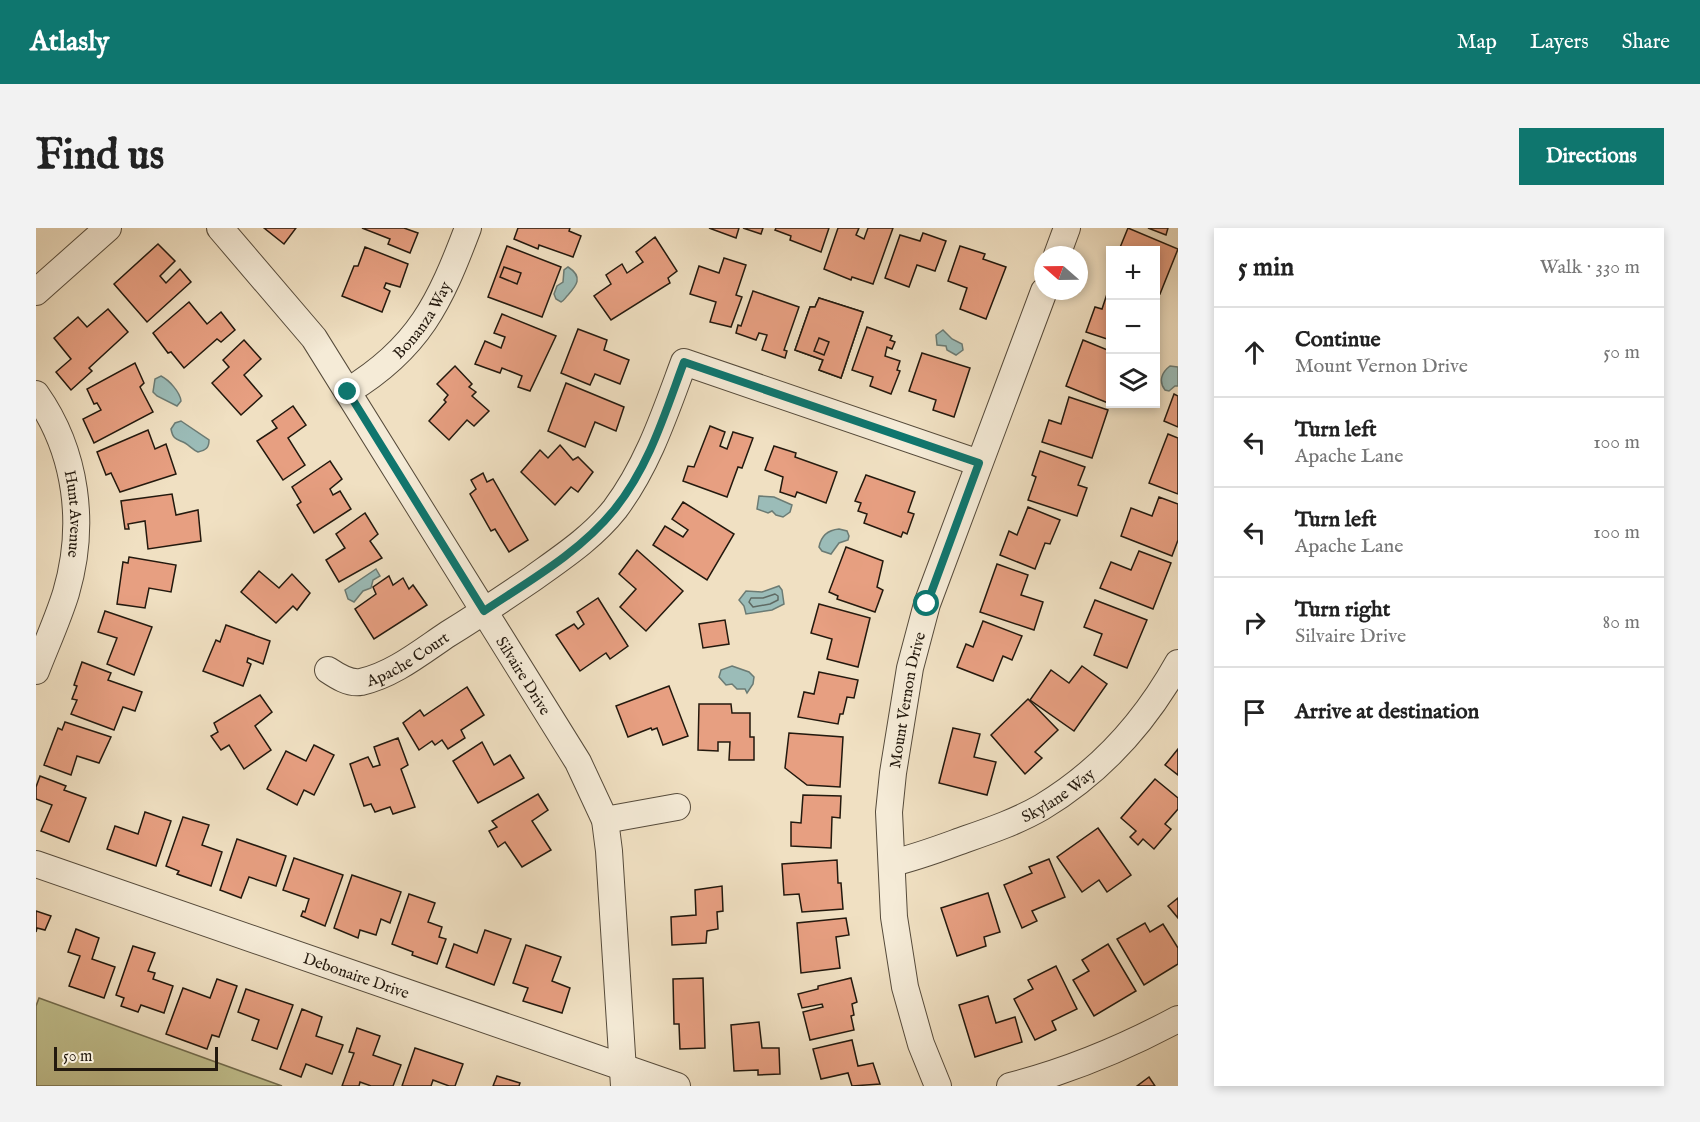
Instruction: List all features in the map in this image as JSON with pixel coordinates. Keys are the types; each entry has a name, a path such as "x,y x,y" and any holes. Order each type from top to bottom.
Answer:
{"street":[{"path":"36,292 108,228"},
{"name":"Silvaire Drive","path":"220,228 314,338 578,762 605,820 614,902 623,1076"},
{"name":"Bonanza Way","path":"348,392 389,362 417,332 434,308 447,282 468,228"},
{"path":"1060,246 1066,228"},
{"name":"Mount Vernon Drive","path":"938,1086 921,1044 905,987 894,917 889,812 892,783 910,668 927,604 1041,300"},
{"name":"Apache Court","path":"328,670 341,678 358,682 392,671 563,557 586,538 614,510 636,478 652,446 684,362 979,463"},
{"name":"Hunt Avenue","path":"36,394 53,422 65,452 74,482 77,520 75,556 66,594 36,671"},
{"name":"Skylane Way","path":"892,863 920,857 1004,826 1041,808 1080,782 1111,754 1142,719 1178,663"},
{"path":"605,820 677,807"},
{"name":"Debonaire Drive","path":"36,864 623,1076 677,1086"},
{"path":"1010,1086 1045,1077 1093,1060 1139,1040 1178,1019"}],"shaded area":[{"path":"39,998 282,1086 36,1086 36,1006"}],"water":[{"path":"568,267 576,274 577,281 574,288 561,302 554,294 557,286 563,282 564,270"},
{"path":"943,330 952,339 962,344 963,350 956,355 947,350 946,346 937,345 936,335"},
{"path":"1170,366 1178,367 1178,386 1169,391 1165,390 1161,380"},
{"path":"161,376 171,383 179,394 181,401 177,406 153,392 155,379"},
{"path":"181,421 209,440 206,448 198,452 174,437 171,429 175,423"},
{"path":"759,496 774,497 792,505 790,512 783,517 772,511 768,513 757,509"},
{"path":"839,529 847,531 848,540 839,543 831,554 822,551 819,547 823,537 828,532"},
{"path":"376,569 380,576 373,580 371,588 363,591 354,602 348,599 345,590"},
{"path":"779,586 782,590 784,604 772,610 746,614 739,600 746,591 762,592"},
{"path":"732,666 749,672 754,677 753,684 747,693 745,689 737,689 732,684 726,685 719,677 721,670"}],"building":[{"path":"264,228 296,228 284,244"},
{"path":"362,228 404,228 418,233 410,253 388,244 390,239"},
{"path":"518,228 570,228 569,231 581,236 573,257 539,245 538,249 514,239"},
{"path":"709,228 739,228 736,238"},
{"path":"743,228 763,228 761,234"},
{"path":"776,228 829,228 821,252 790,240 791,236 775,230"},
{"path":"838,228 859,228 856,235 864,239 868,228 893,228 873,284 852,277 851,280 824,269"},
{"path":"1128,228 1178,249 1160,294 1160,246 1121,246"},
{"path":"1148,228 1168,228 1166,235"},
{"path":"923,233 946,241 935,271 917,265 909,287 885,278 900,235 920,241"},
{"path":"655,237 677,271 668,278 670,283 611,320 594,296 611,284 606,275 622,264 627,273 643,262 636,252"},
{"path":"158,244 175,261 160,276 166,283 180,269 191,282 147,322 114,284"},
{"path":"507,246 561,267 542,317 488,297"},
{"path":"960,246 985,254 983,259 1006,267 986,319 960,309 967,288 948,281"},
{"path":"365,247 408,264 400,287 386,283 384,288 390,291 382,312 342,296 354,266 358,266"},
{"path":"724,258 746,265 736,295 742,297 731,327 710,322 716,302 690,294 699,266 719,273"},
{"path":"504,267 521,273 517,284 500,277"},
{"path":"753,291 799,307 784,350 787,351 785,358 762,350 767,335 759,333 756,340 736,333 738,325 741,326"},
{"path":"1106,297 1106,339 1086,332 1095,307 1102,309"},
{"path":"819,298 863,312 841,378 819,370 823,360 795,350 810,307 815,307","holes":["819,338 829,342 824,355 814,351"]},
{"path":"819,298 863,312 841,378 819,370 823,360 795,350 810,307 815,307"},
{"path":"189,302 207,324 221,312 235,330 221,342 217,339 184,368 171,352 168,353 153,333"},
{"path":"108,309 128,332 89,368 92,371 71,390 56,372 71,359 54,338 78,317 87,327"},
{"path":"502,314 556,336 530,391 518,387 522,376 502,368 500,373 475,364 485,341 501,348 505,337 494,333"},
{"path":"867,327 892,336 890,340 895,342 892,349 887,347 885,356 900,361 897,370 900,371 891,394 870,386 873,377 852,370"},
{"path":"578,329 607,340 604,350 629,360 620,384 595,374 590,385 561,373"},
{"path":"819,338 829,342 824,355 814,351"},
{"path":"244,340 261,359 244,375 262,396 241,415 212,383 229,367 223,360"},
{"path":"1083,340 1106,349 1106,402 1066,386"},
{"path":"922,353 970,368 954,417 933,410 936,400 909,391"},
{"path":"135,363 144,383 140,387 153,412 94,443 83,419 101,410 97,403 94,404 87,389"},
{"path":"455,366 472,384 469,387 476,392 472,396 489,411 474,426 467,420 449,440 429,421 446,402 444,400 448,395 437,384"},
{"path":"566,383 624,407 616,431 595,422 585,447 548,431"},
{"path":"1174,394 1178,396 1178,427 1164,421"},
{"path":"1069,397 1108,410 1092,458 1042,442 1049,420 1061,424"},
{"path":"293,406 306,425 288,438 305,465 283,480 257,441 277,428 272,421"},
{"path":"710,426 725,432 720,446 727,449 733,432 753,438 742,468 738,467 727,497 683,481 688,466 694,467"},
{"path":"148,430 155,449 166,444 176,474 120,492 111,473 106,475 97,452"},
{"path":"1168,434 1178,438 1178,494 1149,483"},
{"path":"560,445 573,460 578,457 593,472 578,492 571,487 555,505 521,472 540,450 548,458"},
{"path":"774,446 796,453 795,457 837,472 826,503 797,492 795,497 780,492 783,477 765,470"},
{"path":"1040,451 1085,467 1078,485 1087,488 1077,516 1028,500 1036,477 1032,475"},
{"path":"330,461 342,479 330,489 333,495 340,491 351,509 314,533 297,505 301,502 292,487"},
{"path":"483,473 487,482 493,479 528,540 509,552 495,529 491,531 470,494 476,489 471,480"},
{"path":"866,475 915,492 908,512 914,514 907,534 903,532 901,537 864,523 867,514 858,511 861,503 855,501"},
{"path":"172,494 176,515 198,510 201,541 148,549 145,521 128,524 129,529 125,529 121,501"},
{"path":"1159,497 1178,504 1178,540 1172,556 1121,536 1131,508 1152,516"},
{"path":"683,502 734,534 707,580 653,545 665,526 683,537 688,530 672,519"},
{"path":"1028,507 1060,520 1050,544 1045,543 1035,569 1000,555 1009,531 1017,535"},
{"path":"365,513 378,534 370,541 382,558 339,582 326,560 345,548 336,534"},
{"path":"846,547 883,561 877,587 883,590 875,612 837,599 838,596 829,592"},
{"path":"637,550 683,591 646,631 620,607 636,589 619,574"},
{"path":"1139,551 1171,563 1153,609 1100,588 1111,562 1131,570"},
{"path":"129,557 176,565 171,592 149,588 145,608 117,604 123,562 128,563"},
{"path":"997,564 1028,575 1021,595 1043,602 1034,630 980,612"},
{"path":"259,571 279,588 292,574 310,593 297,610 293,606 276,623 241,592"},
{"path":"389,576 393,585 403,578 409,589 413,585 427,605 374,639 355,609 376,594 373,587"},
{"path":"598,598 628,646 610,659 606,653 580,671 556,635 574,624 578,629 584,624 577,612"},
{"path":"1095,600 1147,620 1127,668 1094,655 1102,634 1084,627"},
{"path":"819,604 870,618 858,667 827,659 832,639 811,633"},
{"path":"105,611 152,627 134,675 107,664 117,638 98,632"},
{"path":"725,620 729,644 703,648 699,624"},
{"path":"983,621 1022,636 1012,660 1003,656 993,681 957,667 966,644 973,647"},
{"path":"226,625 270,641 263,664 248,658 247,662 251,664 243,686 203,671 216,640 220,642"},
{"path":"82,662 111,673 108,680 142,692 135,711 123,707 114,730 71,714 77,700 72,699 77,686 74,685"},
{"path":"1082,666 1107,684 1074,731 1030,700 1051,670 1069,683"},
{"path":"819,672 858,680 854,698 847,697 838,724 798,717 804,692 814,694"},
{"path":"669,686 688,736 663,745 657,728 652,730 651,728 628,737 616,706"},
{"path":"467,687 484,715 461,730 465,738 448,749 442,740 435,745 432,741 419,750 403,723 420,710 424,716"},
{"path":"260,695 272,712 255,726 271,750 244,769 229,745 221,750 211,736 218,732 214,723"},
{"path":"1028,699 1058,730 1035,752 1042,758 1025,774 991,735"},
{"path":"699,704 731,704 732,713 750,713 750,737 754,737 754,760 729,760 730,742 718,742 718,751 698,750"},
{"path":"65,722 111,737 99,763 77,756 71,775 44,765 58,728 62,730"},
{"path":"953,728 980,734 974,757 996,762 987,795 939,783"},
{"path":"789,733 843,737 840,787 807,785 785,768"},
{"path":"398,738 408,765 401,769 415,807 393,814 390,807 375,812 371,804 364,806 350,764 368,757 373,767 380,765 374,747"},
{"path":"482,742 494,765 510,755 524,778 478,803 453,761"},
{"path":"314,745 334,755 314,795 304,790 297,805 267,789 286,751 306,761"},
{"path":"1178,749 1178,775 1165,765"},
{"path":"40,776 66,786 64,790 86,798 69,842 41,831 52,805 36,799 36,787"},
{"path":"1155,779 1178,798 1178,809 1165,824 1171,829 1154,849 1143,839 1138,845 1130,837 1136,831 1121,818"},
{"path":"538,794 548,810 532,821 551,850 522,867 505,842 498,847 489,831 497,827 492,821"},
{"path":"803,795 841,796 840,818 832,817 831,848 791,846 791,822 801,823"},
{"path":"145,812 171,821 156,866 107,849 115,826 138,834"},
{"path":"183,817 209,825 202,845 222,852 211,886 177,874 179,871 166,866"},
{"path":"1098,828 1131,875 1107,892 1099,880 1082,892 1057,857"},
{"path":"237,839 286,856 276,886 249,877 241,898 220,890"},
{"path":"294,858 343,875 325,926 301,916 303,911 305,912 309,899 283,890"},
{"path":"1049,859 1065,897 1032,911 1037,921 1022,928 1004,885 1032,873 1029,867"},
{"path":"837,860 838,883 841,883 843,909 802,912 799,894 784,895 782,864"},
{"path":"352,875 401,892 390,923 381,919 376,935 360,930 358,938 334,928"},
{"path":"722,886 723,911 717,912 718,929 707,931 706,943 672,945 671,917 696,915 695,890"},
{"path":"988,893 1000,932 984,937 986,946 957,956 941,908"},
{"path":"409,894 435,903 428,922 442,927 439,937 446,939 437,964 412,955 413,952 392,944"},
{"path":"1178,898 1178,918 1168,906"},
{"path":"36,911 51,916 45,930 37,928 36,932"},
{"path":"846,918 849,935 836,937 840,968 801,973 797,923"},
{"path":"1145,923 1150,932 1163,924 1178,948 1178,964 1144,985 1117,939"},
{"path":"76,929 99,938 92,959 115,967 104,998 69,986 80,956 68,952"},
{"path":"485,930 511,939 494,985 446,967 454,944 477,953"},
{"path":"1108,944 1136,991 1094,1016 1073,980 1089,971 1082,960"},
{"path":"526,945 561,957 552,981 570,988 562,1013 523,1001 528,988 513,983"},
{"path":"133,946 155,953 148,971 155,973 153,979 173,986 164,1013 141,1005 138,1012 121,1006 124,998 116,995"},
{"path":"1056,966 1077,1009 1052,1021 1056,1030 1035,1040 1014,999 1033,989 1028,980"},
{"path":"703,978 705,1048 680,1049 679,1024 674,1024 673,979"},
{"path":"851,978 857,1002 852,1004 854,1015 851,1016 854,1030 810,1040 803,1012 823,1007 822,1004 802,1008 798,994 818,989 818,986"},
{"path":"217,979 237,986 219,1037 212,1035 207,1049 166,1034 183,988 210,998"},
{"path":"246,989 293,1005 277,1049 252,1040 259,1020 238,1012"},
{"path":"988,996 996,1023 1015,1017 1022,1042 975,1057 959,1005"},
{"path":"302,1009 322,1017 316,1036 343,1045 332,1074 306,1064 301,1077 280,1069"},
{"path":"759,1022 762,1048 779,1048 780,1074 758,1075 758,1070 734,1071 731,1025"},
{"path":"357,1028 380,1036 373,1055 401,1065 393,1086 371,1086 360,1082 359,1086 342,1086 354,1053 349,1052"},
{"path":"852,1040 858,1066 873,1063 880,1084 852,1086 848,1073 821,1079 813,1049"},
{"path":"415,1048 463,1064 455,1086 433,1080 431,1086 402,1086"},
{"path":"497,1076 520,1083 519,1086 493,1086"},
{"path":"1149,1077 1155,1086 1137,1086"}],"route":[{"path":"348,392 484,611 563,557 614,510 636,478 652,446 684,362 979,463 927,604"}]}
